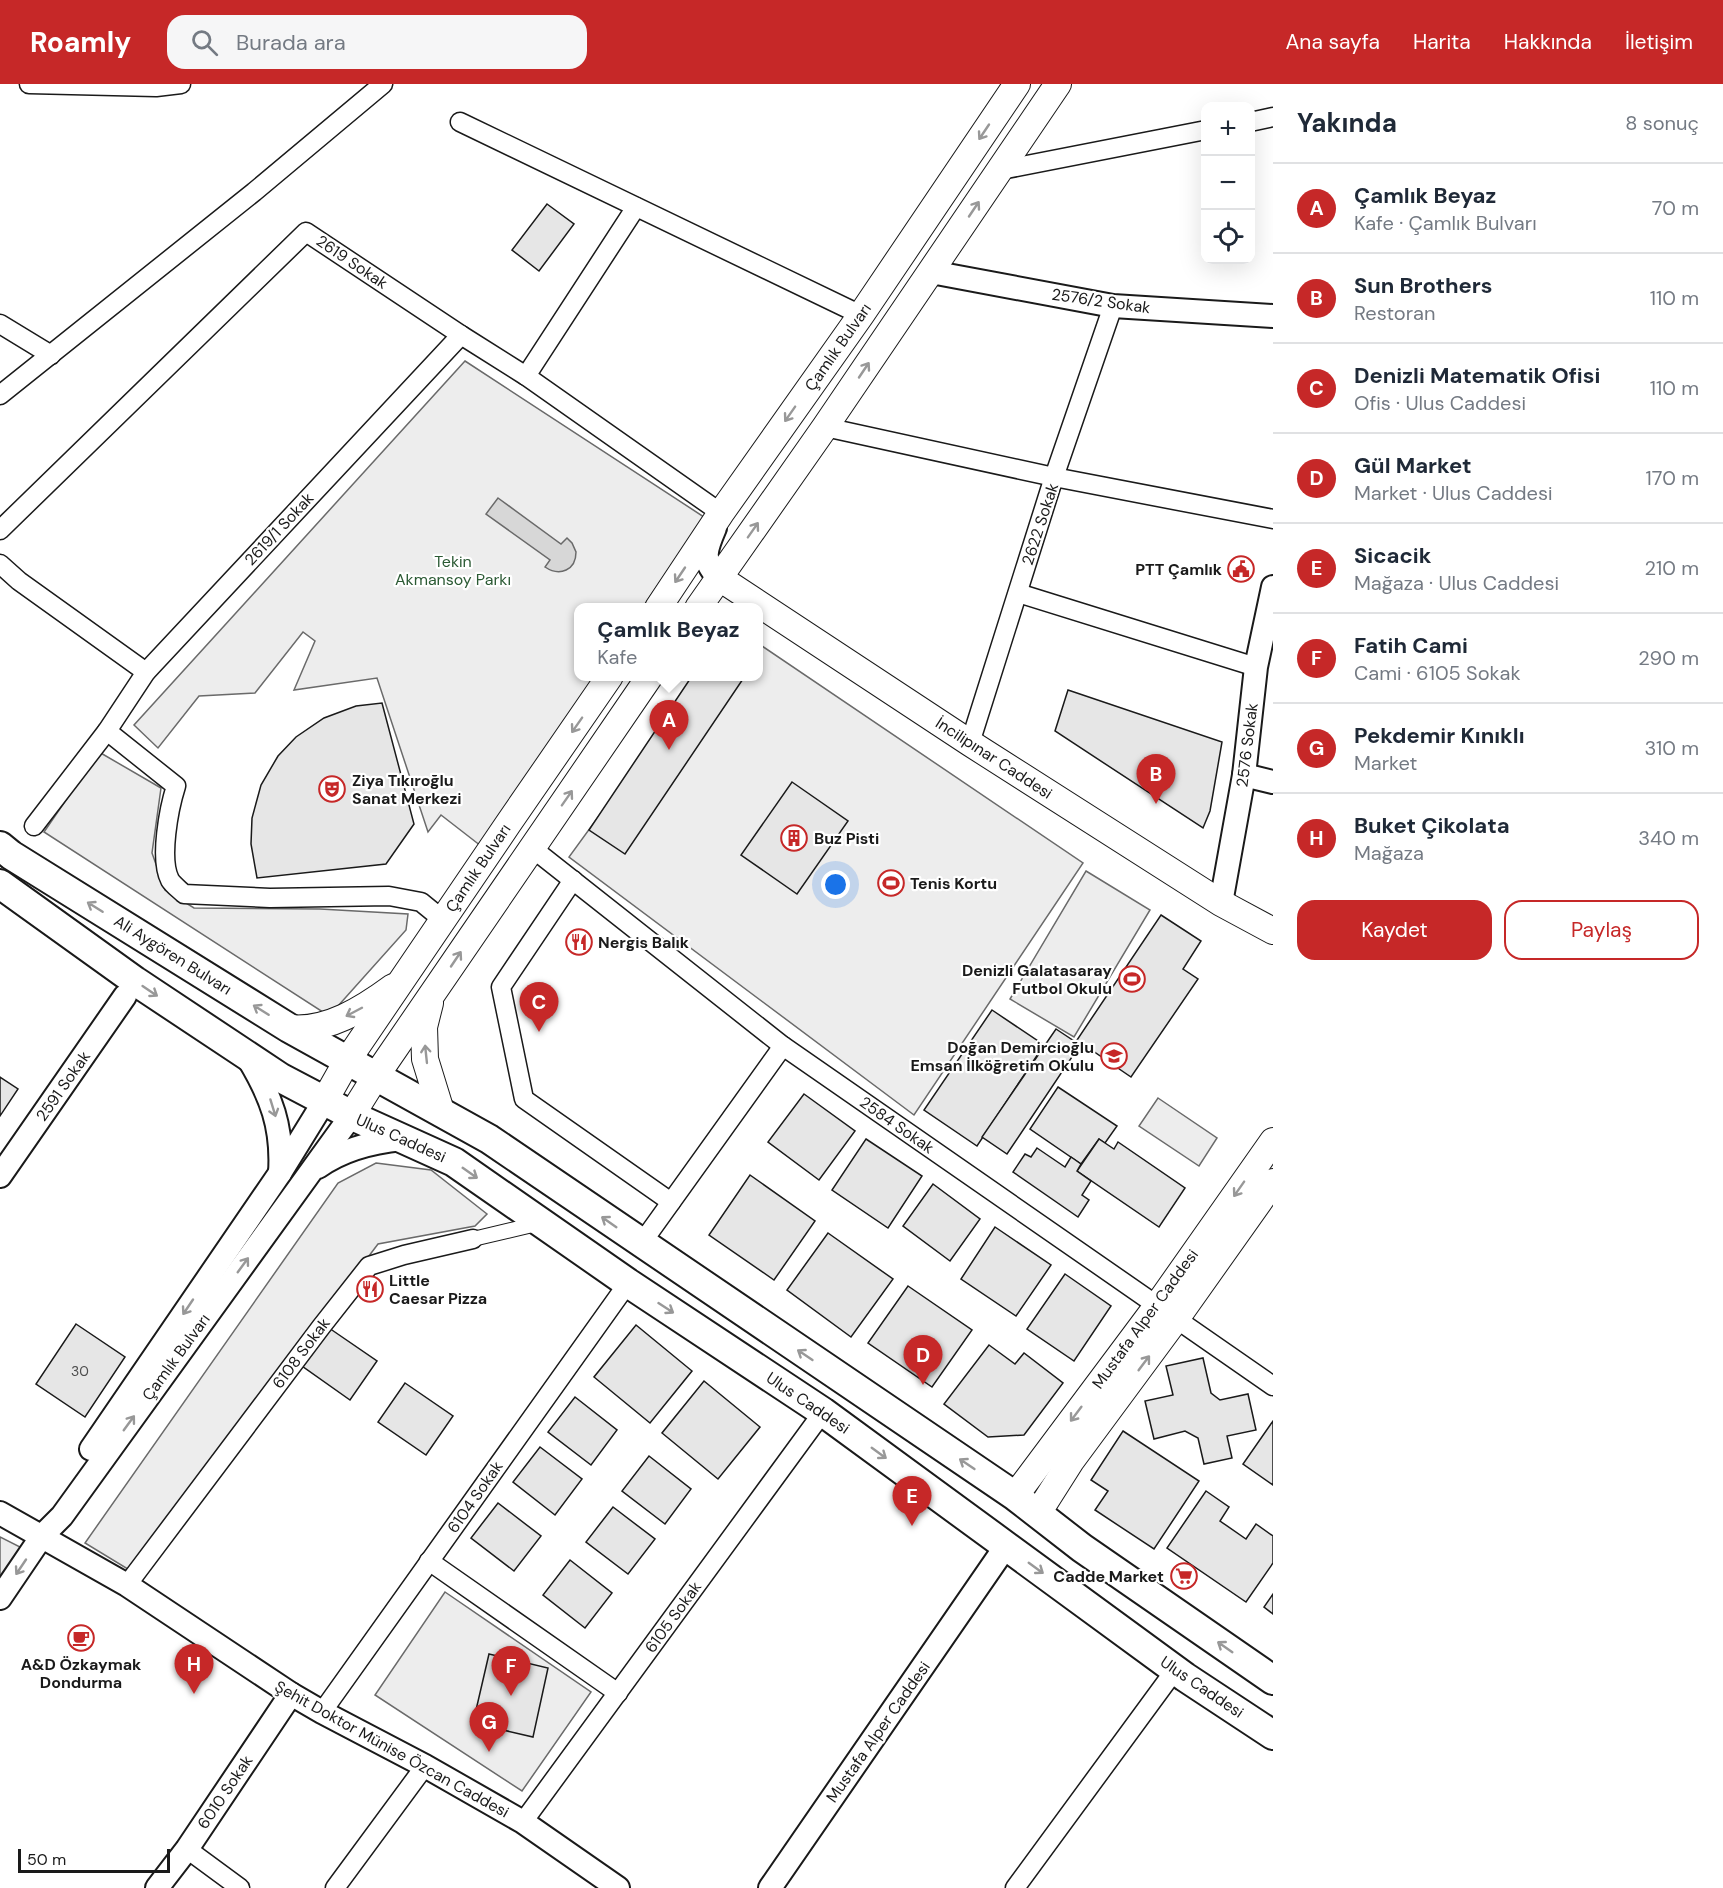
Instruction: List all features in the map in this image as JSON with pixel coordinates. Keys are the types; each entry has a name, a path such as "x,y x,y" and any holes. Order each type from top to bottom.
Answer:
{"main road":[{"name":"Çamlık Bulvarı","path":"661,603 721,513 861,315 1017,84"},
{"name":"Çamlık Bulvarı","path":"701,603 825,427 1058,84"},
{"path":"734,557 736,580 745,595"},
{"name":"İncilipınar Caddesi","path":"718,577 757,603"},
{"name":"İncilipınar Caddesi","path":"763,607 970,743 1221,903 1273,931"},
{"name":"Çamlık Bulvarı","path":"325,1100 347,1061 607,681"},
{"path":"351,1116 376,1076 647,681"},
{"name":"Ali Aygören Bulvarı","path":"0,846 289,1028 347,1061"},
{"path":"0,884 135,981 247,1056 281,1078 325,1100"},
{"path":"289,1028 316,1028 346,1016 376,1000 403,980"},
{"path":"432,994 424,1027 425,1059 441,1111"},
{"path":"347,1061 489,1139 1016,1496 1082,1548 1273,1680"},
{"name":"Ulus Caddesi","path":"325,1100 351,1116 454,1162 823,1412 1175,1670 1273,1735"},
{"name":"Mustafa Alper Caddesi","path":"1038,1513 1273,1141"},
{"name":"Mustafa Alper Caddesi","path":"1016,1496 1273,1182"}],"street":[{"path":"29,84 156,87 181,84"},
{"path":"0,395 245,199 383,84"},
{"path":"1255,121 1273,117"},
{"path":"460,123 861,315"},
{"path":"1001,170 1201,131"},
{"path":"526,376 636,207"},
{"name":"2619 Sokak","path":"0,530 306,231 526,376 721,513"},
{"name":"2576/2 Sokak","path":"931,272 1113,306 1273,316"},
{"name":"2622 Sokak","path":"970,743 1054,477 1113,306"},
{"path":"0,324 51,355"},
{"name":"2619/1 Sokak","path":"34,826 107,731 146,672 461,335"},
{"path":"825,427 1054,477 1273,519"},
{"path":"718,577 709,568 706,558 708,546 721,513"},
{"path":"0,564 19,581 146,672"},
{"name":"2576 Sokak","path":"1221,903 1244,775 1256,667 1273,587"},
{"path":"1018,593 1256,667"},
{"path":"107,731 176,786 170,805 164,850 170,880 184,894 270,898 389,896 421,902 443,920"},
{"path":"1244,775 1273,782"},
{"name":"2584 Sokak","path":"532,848 783,1046 1273,1386"},
{"path":"573,880 501,987 524,1099 671,1202"},
{"name":"2591 Sokak","path":"0,1176 125,996"},
{"path":"641,1244 783,1046"},
{"path":"247,1056 275,1111 281,1157 280,1173"},
{"path":"42,1536 53,1505 280,1173 325,1100"},
{"name":"Çamlık Bulvarı","path":"0,1598 42,1536 62,1516 351,1116"},
{"path":"308,1176 328,1160 349,1150 375,1142 402,1139"},
{"name":"6108 Sokak","path":"127,1585 369,1266 404,1255 542,1223"},
{"name":"6104 Sokak","path":"322,1712 628,1282"},
{"name":"6105 Sokak","path":"523,1822 823,1412"},
{"name":"Şehit Doktor Münise Özcan Caddesi","path":"0,1513 127,1585 291,1694 523,1822 618,1888"},
{"name":"Mustafa Alper Caddesi","path":"770,1888 1006,1546"},
{"path":"429,1562 618,1693"},
{"path":"1015,1888 1175,1670"},
{"name":"6010 Sokak","path":"157,1888 187,1849 291,1694"},
{"path":"335,1888 425,1766"},
{"path":"187,1849 240,1888"}],"green space":[{"name":"Tekin Akmansoy Parkı","path":"465,361 704,517 646,603 574,603 574,681 593,681 481,846 441,815 428,832 377,678 294,690 315,641 303,632 255,693 199,696 158,748 134,725"},
{"path":"763,647 1083,863 914,1115 569,857 697,681 763,681"},
{"path":"99,752 161,788 152,853 165,890 194,908 320,909 408,914 406,930 329,1016 44,832"},
{"path":"1086,871 1150,910 1074,1037 1010,999"},
{"path":"1158,1098 1217,1138 1199,1166 1139,1126"},
{"path":"376,1163 431,1170 487,1214 475,1226 378,1244 131,1571 85,1543 338,1183"},
{"path":"0,1537 22,1548 0,1578"},
{"path":"445,1592 591,1692 522,1791 375,1695"}],"shaded area":[{"path":"498,498 561,544 567,538 576,552 570,567 556,571 545,567 550,560 486,514"}],"building":[{"path":"547,204 574,224 539,271 512,250"},
{"path":"689,681 742,681 625,854 589,830"},
{"path":"1068,690 1222,742 1210,811 1203,828 1055,731"},
{"name":"Ziya Tıkıroğlu Sanat Merkezi","path":"382,703 414,824 386,864 257,878 251,844 252,818 261,785 278,756 296,737 324,718 356,706"},
{"name":"Buz Pisti","path":"792,782 848,821 797,894 741,855"},
{"name":"Doğan Demircioğlu Emsan İlköğretim Okulu","path":"1161,915 1201,941 1183,969 1198,979 1131,1077 1077,1040"},
{"path":"992,1010 1044,1045 977,1146 924,1110"},
{"path":"1056,1029 1080,1045 1007,1154 982,1137"},
{"path":"0,1077 18,1089 0,1116"},
{"path":"1058,1087 1117,1126 1105,1143 1099,1139 1081,1164 1030,1129"},
{"path":"804,1094 855,1131 819,1180 768,1142"},
{"path":"866,1139 922,1176 888,1228 832,1190"},
{"path":"1099,1139 1114,1149 1118,1142 1185,1188 1159,1227 1077,1171"},
{"path":"1037,1148 1065,1167 1071,1157 1081,1164 1077,1171 1091,1181 1082,1195 1089,1200 1078,1217 1013,1172 1025,1154 1031,1157"},
{"path":"750,1175 815,1221 774,1280 709,1235"},
{"path":"933,1184 980,1219 950,1261 903,1226"},
{"path":"995,1227 1051,1265 1016,1316 961,1279"},
{"path":"828,1233 893,1279 851,1337 787,1290"},
{"path":"1065,1274 1111,1306 1074,1361 1027,1329"},
{"path":"908,1286 972,1330 932,1387 868,1343"},
{"path":"76,1324 125,1357 85,1417 36,1384"},
{"path":"636,1325 692,1371 650,1423 594,1377"},
{"path":"329,1328 377,1361 350,1400 302,1366"},
{"path":"989,1345 1015,1364 1024,1353 1063,1383 1024,1435 988,1437 944,1404"},
{"path":"1203,1358 1211,1393 1220,1400 1248,1394 1256,1430 1227,1436 1232,1458 1204,1464 1198,1438 1185,1431 1154,1439 1145,1401 1173,1395 1166,1366"},
{"path":"704,1381 760,1427 718,1479 662,1433"},
{"path":"405,1383 453,1416 426,1455 378,1422"},
{"path":"575,1397 617,1430 591,1465 548,1432"},
{"path":"1273,1421 1273,1485 1243,1464"},
{"path":"1123,1431 1199,1481 1154,1549 1095,1510 1108,1491 1091,1480"},
{"path":"540,1447 582,1479 555,1515 513,1482"},
{"path":"649,1456 691,1489 665,1524 622,1491"},
{"path":"1206,1491 1229,1507 1220,1521 1246,1539 1256,1524 1273,1536 1273,1563 1246,1602 1167,1548"},
{"path":"498,1503 541,1536 514,1571 471,1538"},
{"path":"613,1507 655,1539 628,1574 586,1542"},
{"path":"570,1560 612,1593 585,1628 543,1595"},
{"path":"1273,1594 1273,1614 1264,1607"},
{"path":"489,1654 548,1668 533,1737 473,1723"}],"place":[{"name":"PTT Çamlık","path":"1241,569"},
{"name":"Çamlık Beyaz","path":"669,750"},
{"name":"Ziya Tıkıroğlu Sanat Merkezi","path":"332,789"},
{"name":"Sun Brothers","path":"1156,804"},
{"name":"Buz Pisti","path":"794,838"},
{"name":"Tenis Kortu","path":"891,883"},
{"name":"Nergis Balık","path":"579,942"},
{"name":"Denizli Galatasaray Futbol Okulu","path":"1132,979"},
{"name":"Denizli Matematik Ofisi","path":"539,1032"},
{"name":"Doğan Demircioğlu Emsan İlköğretim Okulu","path":"1114,1056"},
{"name":"Little Caesar Pizza","path":"370,1289"},
{"name":"Gül Market","path":"923,1385"},
{"name":"Sicacik","path":"912,1526"},
{"name":"Cadde Market","path":"1184,1576"},
{"name":"A&D Özkaymak Dondurma","path":"81,1638"},
{"name":"Buket Çikolata","path":"194,1694"},
{"name":"Fatih Cami","path":"511,1696"},
{"name":"Pekdemir Kınıklı","path":"489,1752"}]}
